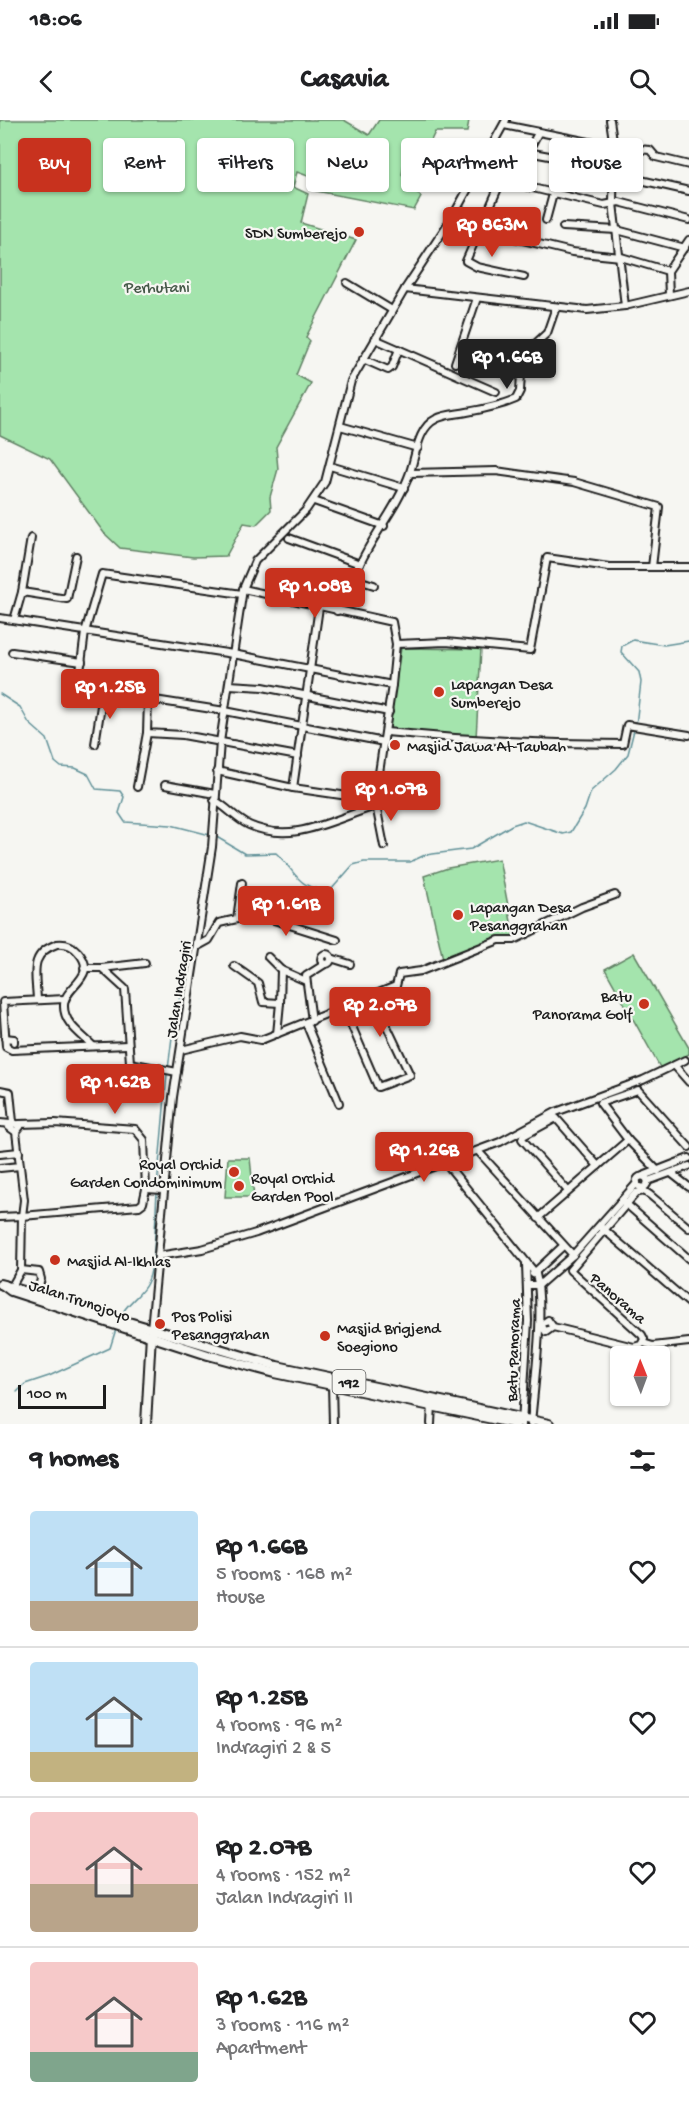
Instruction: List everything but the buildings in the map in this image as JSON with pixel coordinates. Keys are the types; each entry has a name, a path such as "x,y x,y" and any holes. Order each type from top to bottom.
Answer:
{"main road":[{"name":"Jalan Trunojoyo","path":"1,1284 11,1291 151,1333"},
{"name":"Jalan Trunojoyo","path":"1,1284 37,1293 120,1323"},
{"name":"192","path":"151,1333 275,1373 407,1398"},
{"name":"192","path":"151,1333 432,1404 524,1422 549,1424"},
{"path":"146,1424 151,1333"}],"street":[{"path":"610,120 613,138"},
{"path":"505,123 565,138"},
{"name":"Jalan Indragiri","path":"497,138 505,123"},
{"path":"538,133 530,148 533,153 549,157"},
{"path":"643,149 650,150 658,157 689,165"},
{"path":"643,179 689,191"},
{"path":"537,190 604,205 619,202 689,220"},
{"name":"Jalan Indragiri","path":"151,1333 171,1071 181,1050 198,946 212,848 220,742 243,591 255,561 314,501 330,466 349,388 363,359 467,192"},
{"path":"496,192 466,261 477,267 524,277"},
{"path":"614,192 625,306"},
{"path":"546,220 553,194"},
{"path":"453,216 481,230 572,252 621,257 668,271"},
{"path":"563,227 617,230 685,248"},
{"path":"669,295 668,271 689,240"},
{"path":"347,283 392,310"},
{"path":"405,289 587,310 625,306 689,291"},
{"path":"455,363 477,298"},
{"path":"337,611 345,584 360,564 369,543 384,526 404,488 423,430 435,419 486,409 516,399 520,391 522,356 547,333 556,307"},
{"path":"375,339 496,392"},
{"path":"363,359 387,370 392,367 399,350"},
{"path":"340,426 418,448"},
{"path":"330,466 404,488"},
{"path":"410,473 500,472 574,482 659,507 652,567"},
{"path":"314,501 384,526"},
{"path":"14,620 22,592 31,538"},
{"path":"290,538 360,564"},
{"path":"22,592 67,599 76,556"},
{"path":"396,644 486,644 528,651 532,648 545,559 609,567 689,567"},
{"path":"384,742 302,728 225,711 78,688 86,632 99,578 105,573 243,591 392,622 396,644 389,712 376,803 384,846"},
{"path":"351,578 374,585"},
{"path":"293,788 318,608"},
{"path":"0,618 233,654 392,685"},
{"path":"12,652 82,662"},
{"path":"229,685 263,687 389,712"},
{"path":"95,744 103,693"},
{"path":"137,788 147,733 148,700"},
{"path":"386,732 481,740 623,744 626,727 630,726 689,735"},
{"path":"147,733 183,735 298,756"},
{"path":"218,771 376,803"},
{"path":"165,785 215,797 247,824 286,834 318,827 376,803"},
{"path":"237,919 242,883"},
{"path":"181,1050 240,1036 260,1041 397,985 399,974 422,971 499,940 514,940 582,907 615,895"},
{"path":"198,946 209,940 219,923 258,915 337,940"},
{"path":"37,1000 36,962 44,948 57,944 70,945 81,956 84,968 81,981 65,999 64,1007 68,1022 93,1046"},
{"path":"339,1103 309,1022 306,981 307,974 325,964 321,961 322,955 329,954 331,958 350,964"},
{"path":"268,957 281,970 306,981"},
{"path":"84,968 145,963"},
{"path":"234,966 258,983 261,1001 279,1003"},
{"path":"102,968 126,992 127,1045 130,1063 171,1071"},
{"path":"277,1034 281,970"},
{"path":"344,1008 377,1085 380,1087 410,1075 373,996"},
{"path":"65,999 3,1002 6,1047 12,1050 127,1045"},
{"path":"5,1038 14,1039 14,1042"},
{"path":"158,1256 202,1250 256,1233 500,1142 555,1112 675,1066 685,1060"},
{"path":"675,1066 689,1082"},
{"path":"0,1090 10,1092 14,1123 10,1130 16,1132 19,1152 24,1200 22,1216 24,1270"},
{"path":"658,1171 628,1140 600,1104 638,1090 689,1148"},
{"path":"568,1191 522,1139 523,1136 556,1118 598,1166"},
{"path":"0,1123 55,1123 138,1131 144,1140 147,1190 143,1203 139,1206 0,1216"},
{"path":"538,1218 628,1140"},
{"path":"478,1150 562,1246 573,1255"},
{"path":"0,1154 19,1152"},
{"path":"624,1201 635,1194 658,1171 689,1158"},
{"path":"445,1162 536,1274"},
{"path":"0,1168 20,1166"},
{"path":"528,1285 539,1285 556,1268 563,1265 601,1227 637,1183 645,1184 689,1166"},
{"path":"671,1173 689,1187"},
{"path":"645,1184 689,1228"},
{"path":"147,1190 161,1190"},
{"path":"624,1201 689,1259"},
{"path":"601,1227 689,1303"},
{"name":"Panorama","path":"541,1321 550,1321 553,1327 634,1347 643,1343 642,1335 571,1273 573,1264 601,1227"},
{"path":"551,1256 557,1239"},
{"path":"527,1276 536,1274 562,1246"},
{"path":"12,1286 24,1270 26,1262"},
{"name":"Batu Panorama","path":"524,1422 528,1329 526,1264"},
{"path":"563,1265 571,1273"},
{"path":"24,1270 39,1272 41,1279 37,1293"},
{"name":"Batu Panorama","path":"524,1422 541,1321 539,1285 536,1274"},
{"path":"528,1321 541,1321"},
{"name":"Panorama","path":"540,1330 549,1332 553,1327"},
{"path":"528,1329 540,1330"},
{"path":"643,1343 653,1346 689,1342"},
{"path":"332,1385 333,1424"},
{"path":"431,1424 432,1404"}],"green space":[{"name":"Perhutani","path":"0,120 344,120 369,135 379,120 469,120 467,132 435,132 432,138 401,138 401,192 417,192 421,197 414,210 321,192 389,192 389,138 306,138 306,175 297,172 294,183 294,138 197,138 197,192 294,192 294,187 308,194 301,223 356,240 306,337 310,341 296,375 311,383 276,447 278,469 270,497 271,510 256,525 244,523 226,556 193,557 120,548 104,533 50,459 0,435"},
{"name":"Lapangan Desa Sumberejo","path":"401,648 481,649 476,738 389,729"},
{"path":"499,859 514,937 497,939 443,959 424,876 448,868"},
{"name":"Batu Panorama Golf","path":"634,953 689,1048 689,1054 661,1069 605,969"},
{"name":"Royal Orchid Garden Pool","path":"228,1158 250,1158 254,1197 225,1197"}],"waterway":[{"path":"636,725 641,682 639,672 621,652 622,646 633,640 664,645 689,641"},
{"path":"0,694 20,707 29,723 47,739 55,762 61,767 75,768 88,774 96,789 120,791 124,797 119,813 125,822 171,825 210,835"},
{"path":"215,836 245,854 276,853 303,883 310,887 330,891 353,865 364,862 410,862 425,855 471,849 512,825 524,821 563,834 571,832 585,809 591,791 616,769 628,754 634,730"},
{"path":"168,1069 172,1037 178,1020 180,987 187,974 194,943"},
{"path":"157,1188 167,1074"},
{"path":"121,1316 144,1288 150,1275 154,1253 157,1193"},
{"path":"17,1392 25,1384 49,1376 110,1348 116,1329"}],"place":[{"name":"SDN Sumberejo","path":"359,232"},
{"name":"Lapangan Desa Sumberejo","path":"439,692"},
{"name":"Masjid Jawa At-Taubah","path":"395,745"},
{"name":"Lapangan Desa Pesanggrahan","path":"458,915"},
{"name":"Batu Panorama Golf","path":"644,1004"},
{"name":"Royal Orchid Garden Condominimum","path":"234,1172"},
{"name":"Royal Orchid Garden Pool","path":"239,1186"},
{"name":"Masjid Al-Ikhlas","path":"55,1260"},
{"name":"Pos Polisi Pesanggrahan","path":"160,1324"},
{"name":"Masjid Brigjend Soegiono","path":"325,1336"}]}
